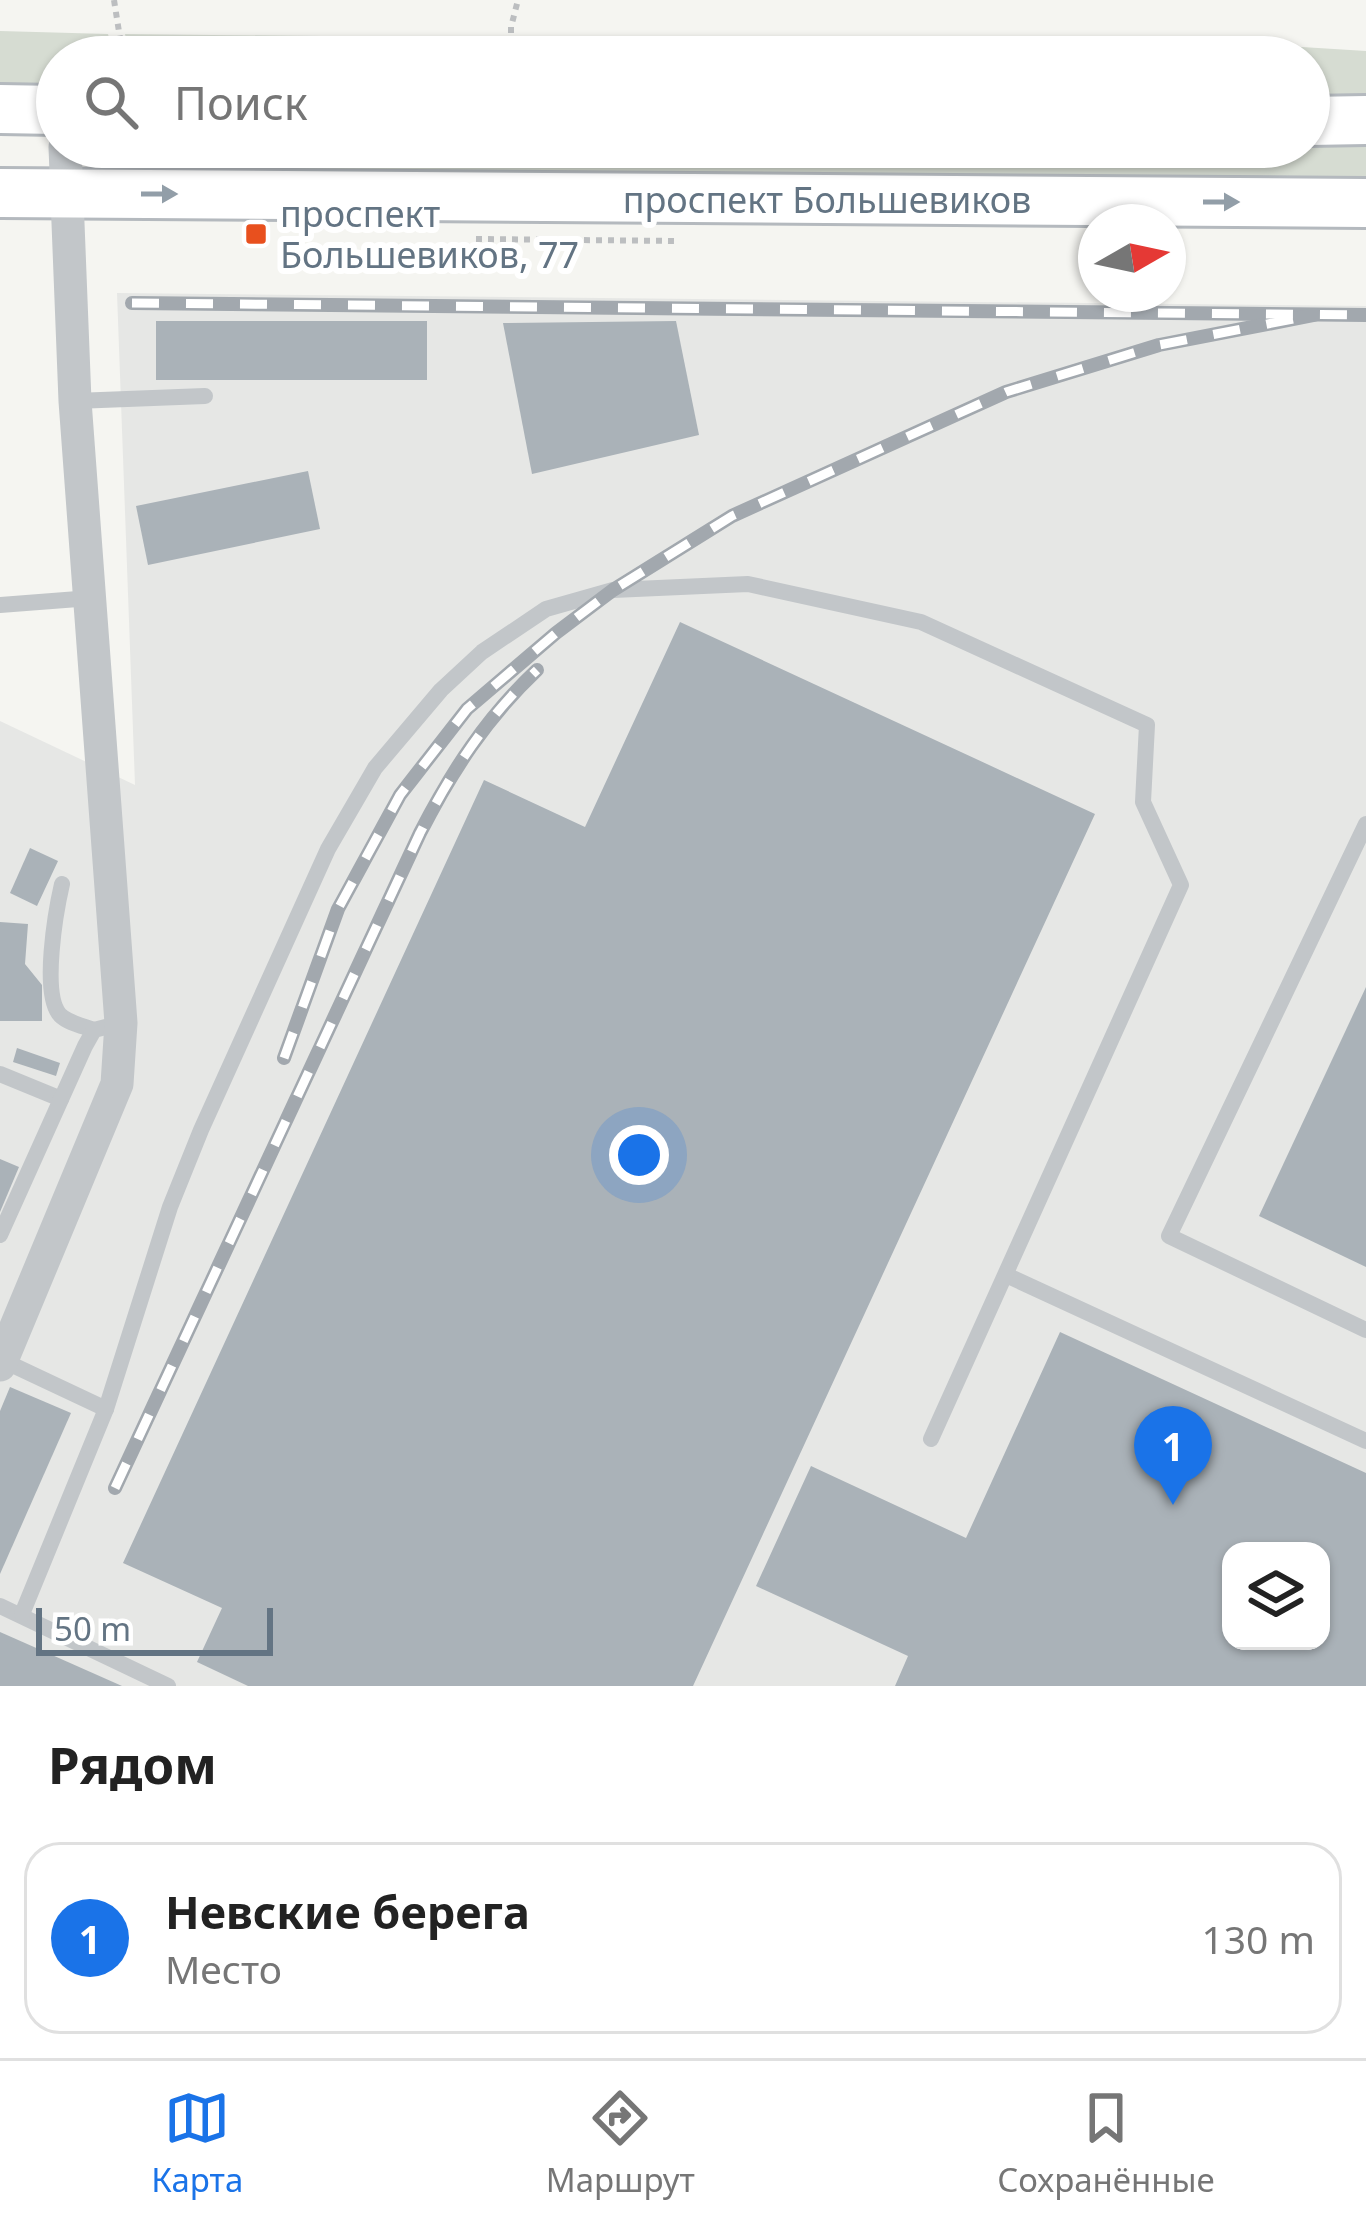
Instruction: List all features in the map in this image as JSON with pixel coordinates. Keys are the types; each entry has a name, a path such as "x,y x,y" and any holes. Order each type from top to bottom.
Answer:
{"main road":[{"path":"0,109 36,110"},
{"path":"1330,121 1366,120"},
{"name":"проспект Большевиков","path":"0,193 65,170 1366,203"}],"street":[{"path":"1,1362 117,1084 107,1027 91,598 75,401 65,170"}],"lane":[{"path":"75,401 205,396"},
{"path":"22,1614 106,1409 170,1207 201,1130 328,850 375,768 441,690 482,652 546,609 614,590 748,584 921,622 1147,725 1143,802 1181,885 931,1439"},
{"path":"0,605 91,598"},
{"path":"1366,824 1169,1235 1366,1330"},
{"path":"0,1235 61,1099 107,1027 64,1019 55,1007 51,938 62,884"},
{"path":"0,1074 61,1099"},
{"path":"1006,1275 1366,1441"},
{"path":"1,1362 106,1409"},
{"path":"0,1606 168,1686"}],"path":[{"path":"114,0 120,36"},
{"path":"511,36 518,0"}],"shaded area":[{"path":"0,31 108,34 36,36 36,90 0,88"},
{"path":"125,34 316,36 125,36"},
{"path":"1330,49 1366,51 1366,97 1330,98"},
{"path":"1330,141 1366,141 1366,180 149,173 149,168 1330,168"},
{"path":"117,293 1078,303 1078,312 1186,312 1186,304 1366,306 1366,1686 0,1686 0,721 135,785"}],"building":[{"path":"156,321 427,321 427,380 156,380"},
{"path":"676,321 699,435 532,474 503,323"},
{"path":"308,471 320,529 148,565 136,506"},
{"path":"680,622 1095,814 693,1686 248,1686 197,1662 222,1608 123,1563 484,780 585,827"},
{"path":"30,848 58,861 37,906 10,893"},
{"path":"0,922 28,924 25,964 42,985 42,1021 0,1021"},
{"path":"1366,987 1366,1267 1259,1216"},
{"path":"17,1048 60,1063 56,1076 13,1062"},
{"path":"0,1159 19,1167 0,1212"},
{"path":"1060,1332 1366,1473 1366,1686 895,1686 908,1656 756,1586 811,1466 966,1538"},
{"path":"10,1387 71,1413 0,1574 0,1411"},
{"path":"0,1632 34,1647 122,1686 0,1686"}],"railway":[{"path":"132,303 1366,315"},
{"path":"284,1058 338,909 400,795 467,709 613,590 732,516 1006,392 1159,345 1314,315"},
{"path":"115,1488 420,833 471,746 537,670"}],"place":[{"name":"проспект Большевиков, 77","path":"256,234"},
{"name":"Невские берега","path":"1173,1505"}]}
